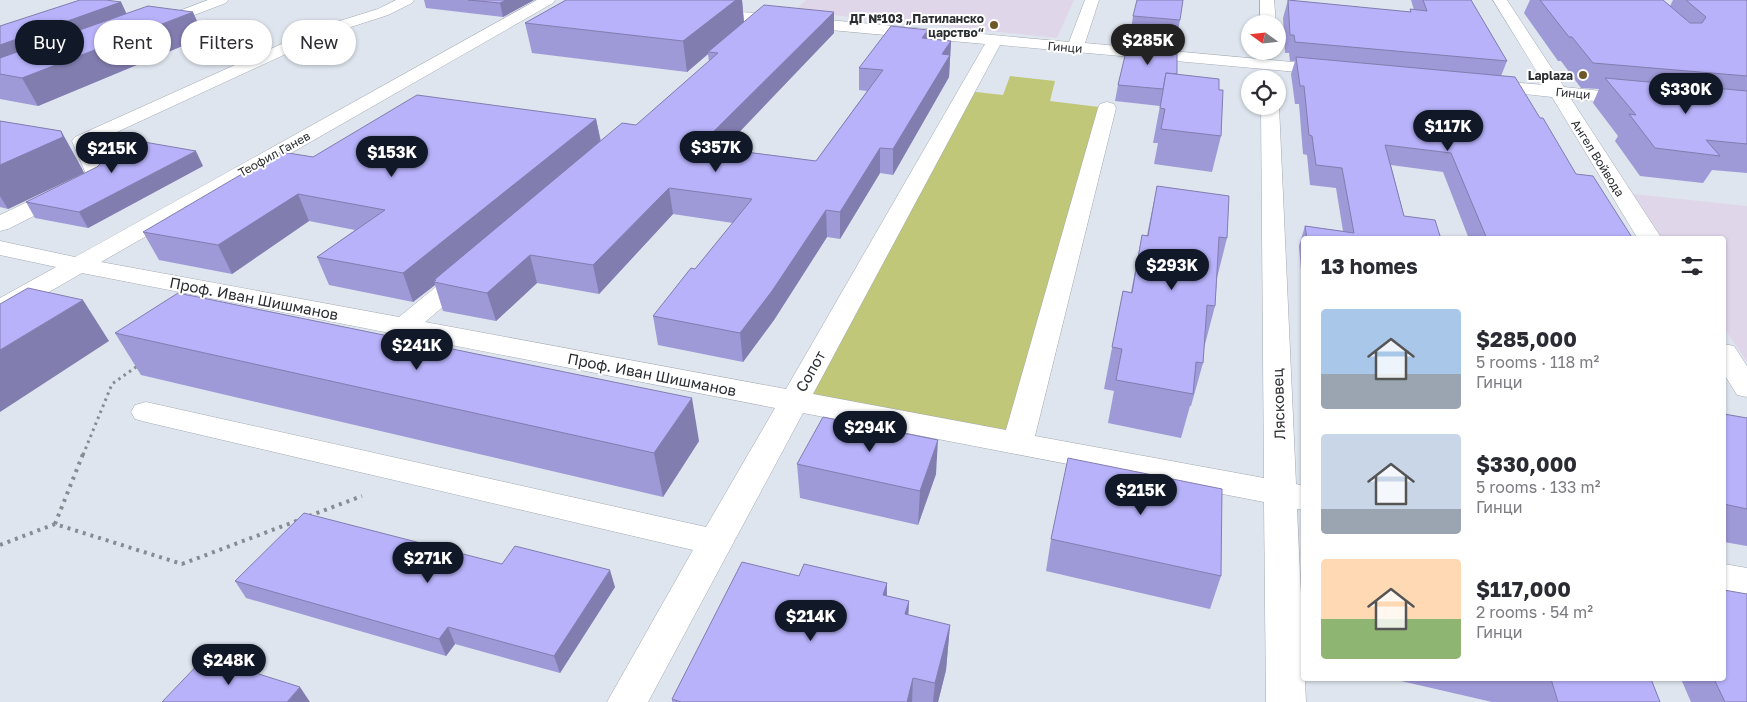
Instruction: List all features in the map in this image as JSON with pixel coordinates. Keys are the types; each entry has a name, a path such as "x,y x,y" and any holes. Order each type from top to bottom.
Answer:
{"street":[{"path":"169,20 221,0"},
{"path":"0,224 98,176 82,141 323,30 383,12 407,0"},
{"name":"Теофил Ганев","path":"0,309 548,0"},
{"path":"1075,48 1092,0"},
{"path":"1268,0 1268,15"},
{"path":"1502,3 1523,7"},
{"name":"Ангел Войвода","path":"1502,3 1648,236"},
{"name":"Гинци","path":"694,13 1346,71"},
{"path":"739,39 762,20"},
{"name":"Сопот","path":"627,702 995,40"},
{"name":"Гинци","path":"1471,84 1654,101"},
{"path":"1018,444 1107,108"},
{"name":"Лясковец","path":"1271,115 1292,496 1286,702"},
{"name":"Проф. Иван Шишманов","path":"0,248 78,265 1292,496"},
{"path":"404,327 479,263"},
{"path":"1726,355 1747,388"},
{"path":"146,412 716,542"},
{"path":"1726,578 1747,583"}],"path":[{"path":"0,545 55,524 182,564 365,495"}],"shaded area":[{"name":"ДГ №103 „Патиланско царство“","path":"806,0 1074,0 1057,38 794,11"},
{"path":"1633,194 1747,206 1747,362 1726,331 1726,236 1661,236"}],"green space":[{"path":"1010,76 1055,81 1050,101 1107,108 1018,444 793,401 967,91 1003,95"}],"building":[{"path":"80,0 121,2 70,20 18,20"},
{"path":"468,0 506,0 500,3"},
{"path":"566,0 736,0 683,41 525,23"},
{"path":"1137,0 1183,0 1180,20 1133,16"},
{"path":"1288,0 1411,12 1410,9 1427,11 1423,0 1471,0 1507,61 1295,42 1294,35 1290,35"},
{"path":"1540,0 1663,0 1690,23 1702,23 1706,17 1686,0 1747,0 1747,76 1593,63 1572,37 1569,37"},
{"path":"764,5 834,12 699,146 816,161 883,70 859,68 891,26 928,30 922,38 951,41 942,54 950,55 893,149 880,148 840,212 826,210 772,291 740,333 653,316 691,268 695,269 752,199 669,188 593,265 530,255 487,293 434,282 436,280 434,280 622,123 636,125 718,53 708,52"},
{"path":"148,6 193,12 171,20 108,20"},
{"path":"15,21 15,40 0,45 0,26"},
{"path":"94,25 94,50 84,54 84,28"},
{"path":"1128,43 1177,48 1177,74 1166,73 1163,89 1118,85"},
{"path":"15,53 15,65 56,65 22,78 0,74 0,58"},
{"path":"1296,57 1515,77 1540,118 1543,118 1576,174 1593,176 1631,236 1486,236 1451,153 1385,145 1404,216 1435,220 1440,236 1307,236 1305,226 1354,233 1342,168 1316,165 1312,136 1309,135 1304,86 1300,86"},
{"path":"1166,73 1219,79 1219,90 1223,90 1221,136 1161,129 1165,109 1160,108"},
{"path":"1605,78 1747,91 1747,144 1706,140 1720,156 1655,148 1629,114 1636,115"},
{"path":"417,95 596,119 403,273 317,257 385,210 298,194 218,245 143,232 276,154 282,152 313,157"},
{"path":"0,121 61,131 63,137 0,165"},
{"path":"121,138 196,151 79,212 26,202 97,167 103,161 97,150"},
{"path":"1157,186 1229,196 1227,238 1219,237 1215,306 1207,305 1203,363 1196,362 1193,394 1116,380 1122,349 1112,347 1123,291 1132,293 1142,235 1148,236"},
{"path":"28,288 83,300 0,350 0,304"},
{"path":"178,293 692,398 654,453 115,333"},
{"path":"1726,414 1747,418 1747,509 1726,504"},
{"path":"823,417 938,440 920,491 797,464"},
{"path":"1068,458 1222,489 1221,576 1051,539"},
{"path":"304,513 502,564 515,546 610,570 554,656 448,627 439,639 235,581"},
{"path":"742,562 799,576 804,564 887,583 883,595 909,601 905,614 950,625 935,683 913,678 907,702 681,702 672,699"},
{"path":"1726,590 1747,594 1747,702 1725,702 1715,681 1726,681"},
{"path":"205,657 300,687 287,702 162,702"},
{"path":"1552,681 1652,681 1660,702 1558,702"}],"place":[{"name":"ДГ №103 „Патиланско царство“","path":"994,25"},
{"name":"Laplaza","path":"1583,75"}]}
